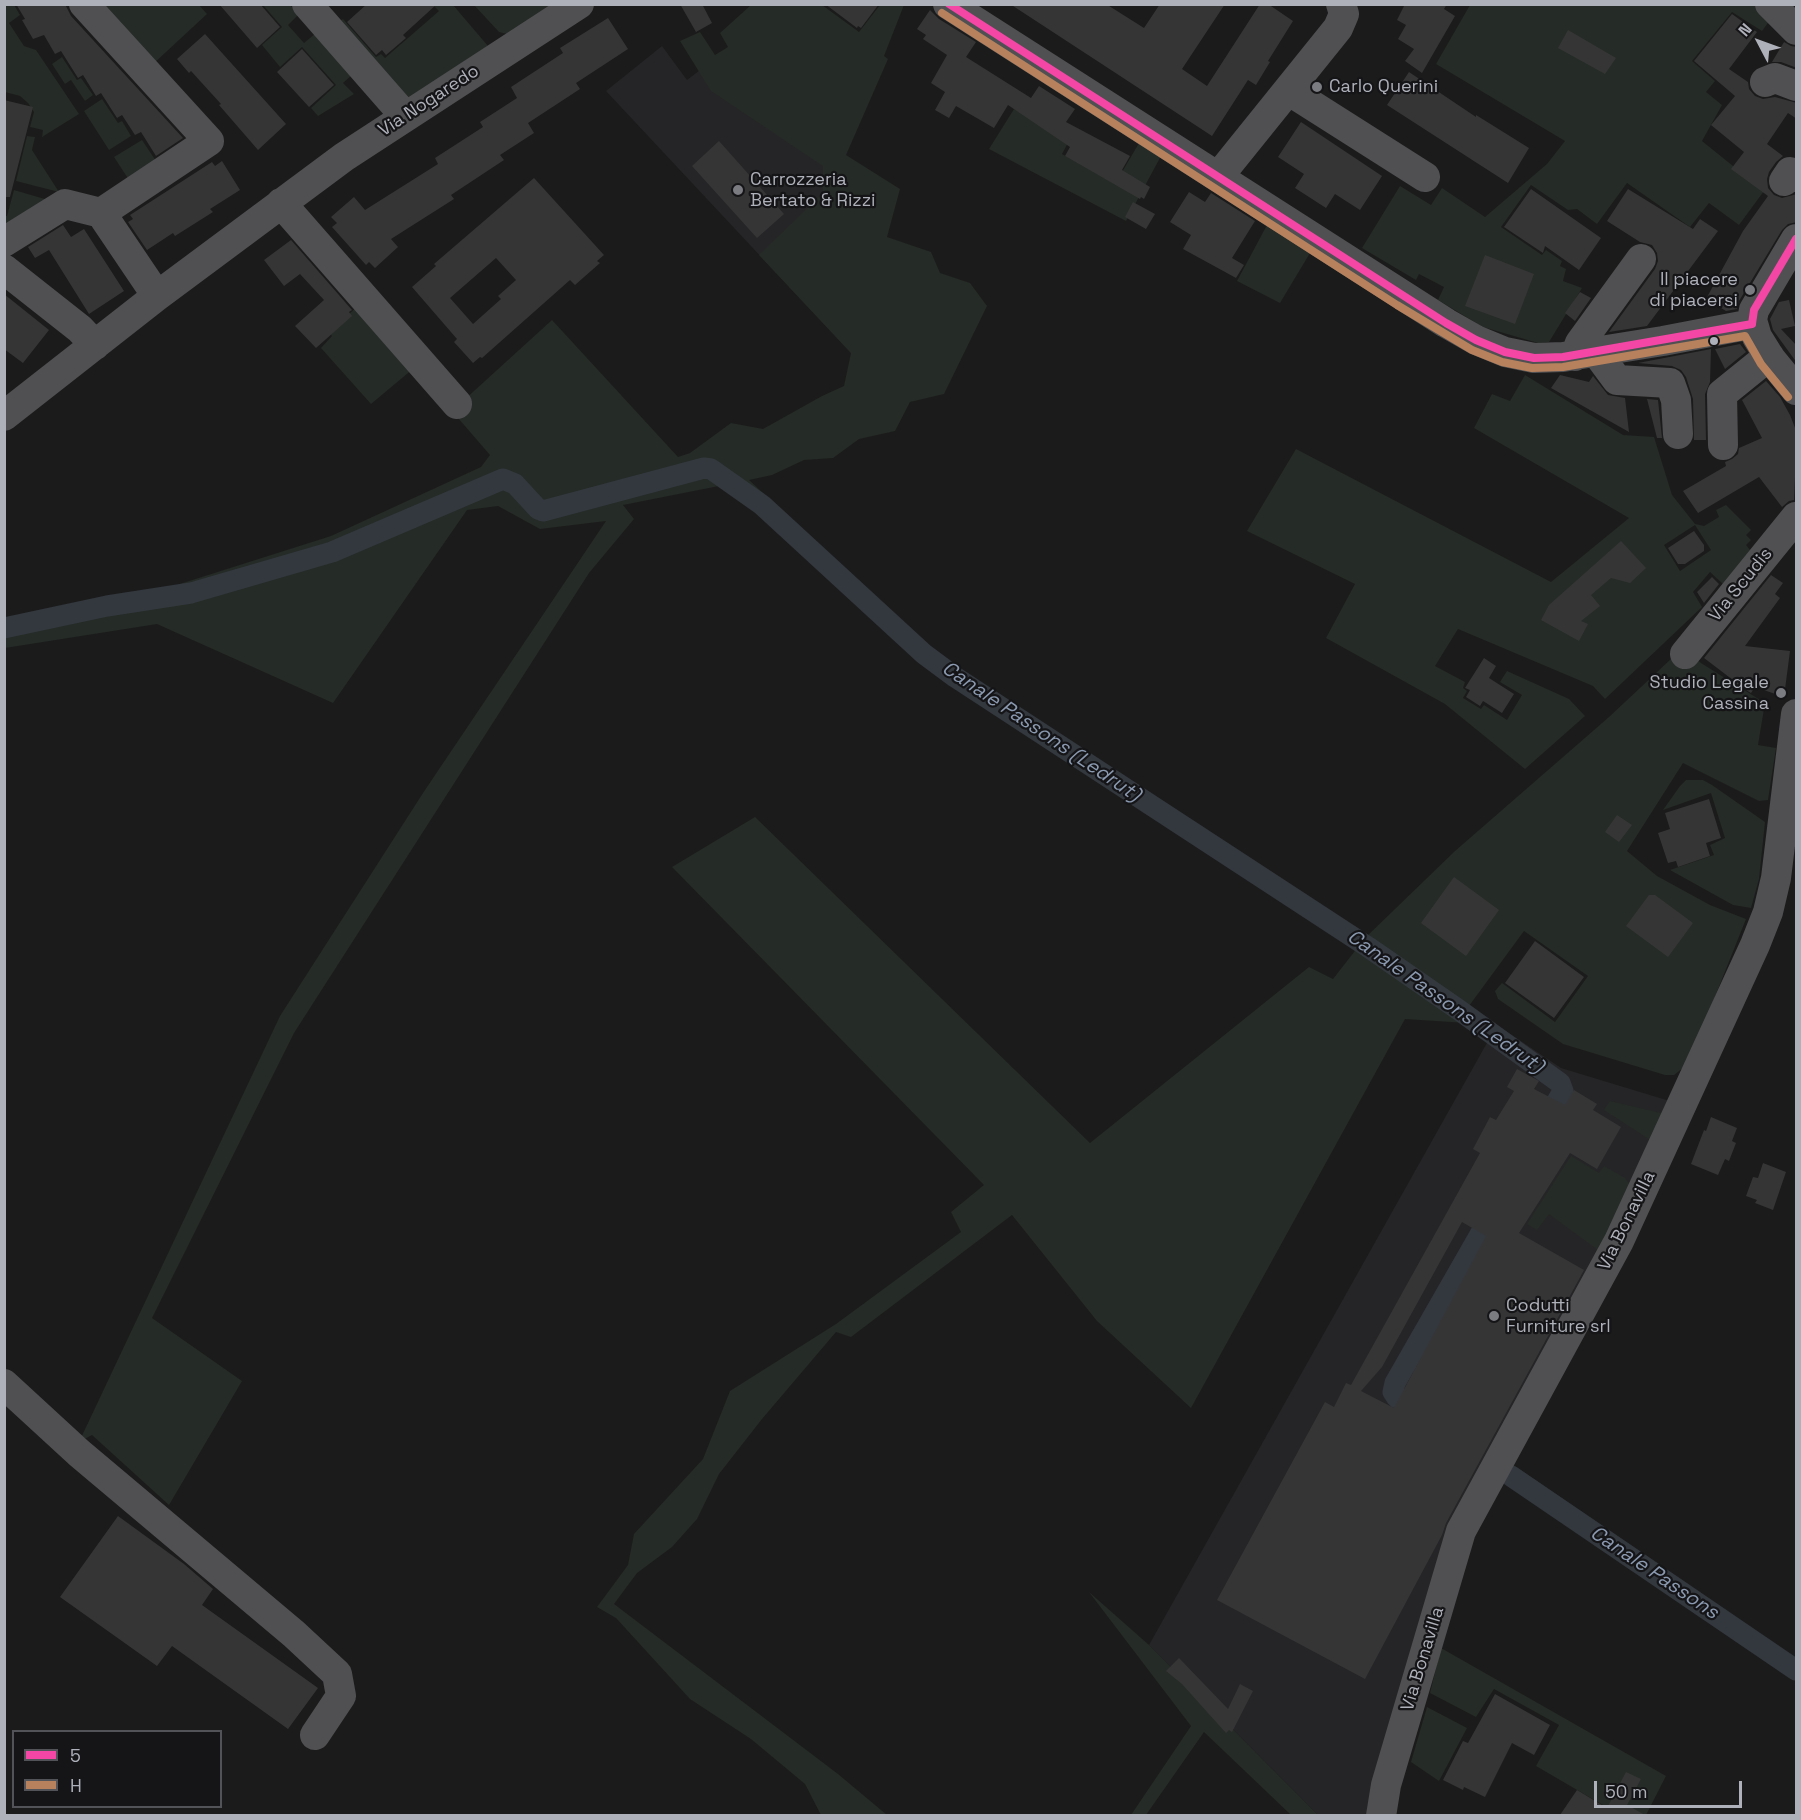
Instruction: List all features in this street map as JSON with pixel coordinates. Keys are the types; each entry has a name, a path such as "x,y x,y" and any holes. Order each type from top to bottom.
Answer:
{"street":[{"path":"84,4 209,141 101,213"},
{"path":"307,4 405,117"},
{"name":"Via Nogaredo","path":"4,416 157,296 281,203 405,117 579,4"},
{"path":"948,4 1437,318 1505,352 1534,358 1586,354 1752,324"},
{"path":"1770,4 1797,30"},
{"path":"1218,177 1338,28 1344,14 1342,6"},
{"path":"1765,82 1775,78 1797,86"},
{"path":"1288,90 1425,177"},
{"path":"281,203 457,404"},
{"path":"4,242 64,204 101,213 157,296"},
{"path":"1797,239 1754,310 1752,324 1769,356 1797,390"},
{"path":"4,247 64,294"},
{"path":"1641,259 1580,344 1586,354 1617,380 1670,383 1676,400 1678,434"},
{"path":"4,269 80,329 95,345"},
{"path":"1722,445 1722,394 1769,356"},
{"name":"Via Scudis","path":"1685,654 1797,517"},
{"name":"Via Bonavilla","path":"1381,1815 1386,1785 1461,1532 1619,1240 1755,945 1768,912 1776,878 1797,714"},
{"path":"4,1384 79,1453 294,1634 337,1674 341,1696 315,1736"}],"shaded area":[{"path":"776,4 822,5 859,32 880,5 904,5 884,56 888,59 846,155 900,189 887,237 931,252 940,273 970,283 987,306 944,394 910,402 895,431 859,439 833,458 804,460 772,475 749,480 922,640 961,673 1365,938 1455,851 1609,717 1672,658 1694,657 1765,703 1758,745 1776,748 1768,800 1759,801 1683,763 1627,851 1657,876 1710,905 1746,919 1688,1064 1674,1075 1665,1075 1563,1044 1498,999 1495,991 1502,983 1555,1022 1588,976 1524,931 1469,1006 1497,1025 1405,1019 1191,1408 1097,1321 1012,1215 851,1337 836,1332 762,1419 719,1474 697,1519 672,1547 637,1573 614,1604 838,1774 887,1815 821,1815 805,1784 751,1739 690,1699 616,1618 597,1607 628,1565 634,1534 703,1459 730,1391 836,1324 961,1232 951,1212 984,1185 672,867 755,817 1090,1143 1309,967 1333,979 1358,947 953,685 755,505 724,485 623,505 634,519 589,573 294,1033 152,1318 242,1381 169,1505 92,1435 79,1442 280,1016 423,793 606,521 540,529 498,506 467,510 333,703 157,624 5,648 5,620 139,591 164,589 331,536 481,467 490,455 452,411 552,320 678,457 690,453 731,423 763,429 844,386 851,353 759,255 823,193 823,166 711,91 680,41 700,32 715,55 728,47 720,33 751,5 773,6"},
{"path":"1767,4 1776,12 1762,31 1732,12 1692,61 1715,81 1706,92 1722,105 1702,141 1764,191 1739,225 1709,203 1690,227 1627,183 1597,224 1577,209 1568,210 1531,185 1501,227 1542,255 1546,250 1562,261 1560,266 1566,269 1563,281 1582,288 1549,342 1538,343 1483,327 1438,300 1444,287 1419,274 1416,280 1362,248 1400,186 1431,205 1442,188 1485,217 1547,164 1565,141 1436,64 1470,5"},
{"path":"4,5 14,5 20,15 9,23 24,46 36,50 79,114 42,137 43,130 30,127 34,112 28,103 20,96 5,92"},
{"path":"95,5 199,5 207,14 152,65"},
{"path":"263,5 290,5 299,14 288,25 304,43 316,33 353,74 343,83 354,94 318,116 311,108 336,85 302,47 280,67 262,45 282,27"},
{"path":"433,5 453,5 488,46 406,100 338,22 343,19 376,57 381,54 385,58 439,11"},
{"path":"474,5 552,5 507,34 499,32"},
{"path":"662,46 687,80 700,70 707,83 885,194 851,353 606,91"},
{"path":"62,57 77,80 81,78 93,95 85,101 71,80 65,84 52,64"},
{"path":"102,99 118,123 122,121 131,136 109,150 84,111"},
{"path":"1014,109 1070,139 1062,154 1115,184 1139,143 1161,156 1126,221 989,149"},
{"path":"27,136 35,137 32,150 59,192 16,181"},
{"path":"142,140 156,161 131,183 114,157"},
{"path":"14,190 55,202 5,225 4,216 7,216"},
{"path":"1267,225 1310,253 1280,303 1237,281"},
{"path":"359,305 414,368 371,404 321,348 332,336 325,328 340,322"},
{"path":"1525,375 1623,435 1654,437 1672,495 1695,524 1704,526 1719,517 1716,510 1726,505 1751,530 1746,535 1751,540 1746,545 1754,555 1725,586 1710,572 1693,592 1702,607 1605,699 1593,686 1458,629 1435,666 1465,682 1463,688 1467,691 1463,698 1481,709 1484,705 1507,720 1522,695 1500,682 1507,671 1569,699 1585,716 1525,769 1445,704 1326,638 1355,584 1247,531 1296,449 1551,582 1629,518 1474,428 1492,394 1510,401","holes":["1695,525 1711,550 1680,571 1664,545"]},
{"path":"1686,780 1703,780 1765,822 1759,879 1751,908 1733,905 1670,870 1714,855 1710,845 1725,838 1711,793 1663,810"},
{"path":"1497,1025 1561,1068 1673,1102 1627,1208 1456,1523 1373,1815 1318,1815 1149,1645"},
{"path":"1610,1101 1661,1113 1664,1116 1655,1143 1604,1110"},
{"path":"1571,1156 1599,1173 1604,1166 1625,1178 1632,1188 1602,1253 1549,1214 1537,1230 1527,1224"},
{"path":"1512,1464 1796,1658 1796,1676 1504,1478"},
{"path":"1089,1592 1149,1645 1318,1815 1291,1815 1204,1732 1146,1815 1131,1815 1191,1726"},
{"path":"1441,1648 1666,1776 1646,1815 1620,1815 1536,1766 1559,1725 1494,1689 1476,1717 1430,1693"},
{"path":"1427,1707 1467,1728 1439,1781 1411,1762"}],"building":[{"path":"16,4 65,4 71,16 183,138 156,156 141,132 135,135 122,115 117,118 101,93 96,96 83,75 78,78 61,51 55,54 44,35 33,39"},
{"path":"219,4 260,4 280,27 257,48"},
{"path":"367,4 437,4 403,35 406,38 386,55 382,50 376,55 347,22"},
{"path":"680,4 702,4 712,23 696,32"},
{"path":"825,4 879,4 861,28 858,26 857,28"},
{"path":"1010,4 1106,4 1144,28 1160,4 1225,4 1182,69 1207,86 1260,4 1268,4 1293,21 1256,85 1248,80 1212,136"},
{"path":"1405,4 1447,4 1444,9 1455,16 1422,73 1405,61 1414,49 1398,39 1406,25 1397,20"},
{"path":"930,10 939,19 976,42 966,57 1031,98 1039,86 1075,109 1066,122 1130,156 1122,170 1150,187 1144,199 1141,197 1140,199 1065,156 1070,147 1008,105 994,128 956,106 949,118 935,110 945,92 931,83 947,55 923,39 926,35 917,29"},
{"path":"1732,14 1757,32 1729,69 1748,82 1749,89 1755,96 1763,99 1775,97 1797,103 1797,119 1788,113 1767,144 1783,156 1769,172 1767,179 1768,188 1774,195 1782,198 1797,194 1797,222 1788,224 1782,230 1739,301 1737,309 1726,311 1706,299 1743,231 1768,196 1731,169 1744,152 1711,125 1735,96 1694,61"},
{"path":"608,18 628,49 576,83 580,89 528,123 534,133 500,155 504,160 451,195 454,199 391,239 398,247 375,268 369,262 366,265 332,227 337,223 331,217 354,197 365,210 438,164 435,158 483,127 480,122 517,98 511,87 563,53 560,48"},
{"path":"1568,30 1616,58 1605,74 1558,48"},
{"path":"205,34 286,124 258,150 219,105 221,104 177,59"},
{"path":"1784,42 1797,47 1797,68 1781,62 1772,62"},
{"path":"302,49 334,85 309,107 277,72"},
{"path":"1409,72 1476,117 1476,115 1529,148 1508,183 1387,105"},
{"path":"4,100 33,107 10,197 4,197"},
{"path":"1301,122 1382,176 1360,210 1335,194 1326,208 1295,188 1304,174 1278,157"},
{"name":"Carrozzeria Bertato & Rizzi","path":"719,141 784,214 757,238 692,166"},
{"path":"222,161 240,190 210,209 213,212 175,236 173,233 147,250 128,222 133,219 130,215 212,162 215,166"},
{"path":"534,178 604,255 597,261 600,263 575,285 570,280 482,358 480,357 473,363 454,342 457,339 412,287 436,266 434,264","holes":["496,258 516,280 498,296 501,299 473,324 450,298"]},
{"path":"1531,189 1601,238 1579,270 1545,246 1543,253 1504,227"},
{"path":"1628,189 1693,229 1700,219 1718,231 1647,326 1609,332 1655,269 1658,261 1657,253 1652,245 1640,242 1607,221"},
{"path":"1189,192 1205,202 1211,193 1255,221 1232,258 1244,265 1236,278 1183,249 1191,235 1170,222"},
{"path":"1133,202 1155,214 1146,229 1125,217"},
{"path":"63,225 71,237 84,229 124,291 89,314 49,250 35,258 28,247"},
{"path":"291,240 352,310 349,312 352,316 316,348 295,326 324,300 300,274 284,286 264,260"},
{"path":"1485,255 1534,274 1515,324 1465,306"},
{"path":"1580,292 1591,298 1575,321 1565,313"},
{"path":"4,294 49,330 23,363 4,349"},
{"path":"1789,300 1795,326 1781,329 1797,346 1797,363 1773,330 1770,319 1779,302"},
{"path":"1740,344 1746,352 1725,369 1715,349"},
{"path":"1711,349 1710,382 1705,394 1706,440 1694,440 1693,399 1686,377 1681,370 1672,366 1638,363"},
{"path":"1560,375 1589,382 1593,376 1608,395 1625,398 1629,432 1551,388"},
{"path":"1766,381 1780,397 1797,433 1794,500 1782,507 1759,477 1698,513 1683,491 1726,466 1725,462 1738,454 1739,448 1762,438 1742,400"},
{"path":"1647,399 1658,400 1662,438 1657,438"},
{"path":"1694,531 1704,545 1704,551 1685,564 1678,564 1668,548"},
{"path":"1621,541 1646,568 1630,583 1611,578 1591,595 1600,606 1581,621 1588,624 1579,641 1541,620 1549,605"},
{"path":"1771,575 1783,583 1775,594 1780,598 1745,646 1790,651 1784,697 1755,687 1751,693 1728,679 1729,677 1704,658"},
{"path":"1712,577 1719,584 1704,603 1697,592"},
{"path":"1484,658 1496,666 1489,678 1514,694 1502,713 1483,701 1480,706 1466,697 1470,690 1465,688"},
{"path":"1709,799 1721,838 1706,843 1710,856 1678,867 1676,861 1668,863 1658,833 1670,829 1665,813"},
{"path":"1617,815 1632,825 1619,842 1605,832"},
{"path":"1454,877 1499,910 1466,956 1421,923"},
{"path":"1649,895 1655,895 1693,923 1668,957 1626,926"},
{"path":"1535,941 1584,977 1554,1018 1505,983"},
{"path":"1517,1069 1539,1081 1534,1089 1565,1105 1574,1090 1597,1104 1593,1110 1621,1127 1597,1169 1570,1153 1519,1233 1584,1270 1446,1523 1442,1535 1365,1679 1217,1600 1325,1402 1334,1407 1346,1383 1351,1385 1480,1153 1473,1149 1490,1117 1496,1120 1514,1091 1507,1087","holes":["1462,1222 1486,1236 1394,1408 1361,1391 1382,1367"]},
{"path":"1711,1117 1737,1128 1732,1141 1736,1143 1729,1161 1725,1159 1718,1175 1691,1164"},
{"path":"1763,1163 1786,1172 1773,1210 1755,1203 1757,1200 1746,1196 1753,1177 1758,1178"},
{"path":"118,1516 184,1564 213,1589 202,1605 318,1688 288,1729 172,1646 157,1666 60,1597"},
{"path":"1179,1658 1228,1709 1240,1684 1253,1691 1232,1732 1229,1730 1226,1733 1182,1684 1166,1671"},
{"path":"1495,1694 1550,1725 1534,1755 1512,1743 1485,1797 1443,1780 1463,1741 1468,1743"},
{"path":"1626,1772 1641,1779 1627,1805 1645,1815 1560,1815 1577,1790 1607,1808"}],"waterway":[{"name":"Canale Passons (Ledrut)","path":"4,628 107,606 191,593 332,552 503,479 515,484 538,509 543,511 704,468 711,469 762,505 924,654 955,677 1368,947 1560,1083 1563,1091 1543,1126"},
{"name":"Canale Passons (Ledrut)","path":"1397,1398 1393,1392 1395,1383 1494,1210"},
{"name":"Canale Passons","path":"1511,1476 1796,1670"}],"transit line":[{"name":"5","path":"949,4 1446,323 1476,340 1505,352 1534,358 1563,357 1752,324"},
{"name":"H","path":"942,13 1397,305 1472,350 1502,362 1532,368 1563,367 1745,336 1761,364 1788,397"},
{"name":"5","path":"1752,324 1754,310 1796,239"}],"place":[{"name":"Carlo Querini","path":"1317,87"},
{"name":"Carrozzeria Bertato & Rizzi","path":"738,190"},
{"name":"Il piacere di piacersi","path":"1750,290"},
{"name":"Studio Legale Cassina","path":"1781,693"},
{"name":"Codutti Furniture srl","path":"1494,1316"}]}
